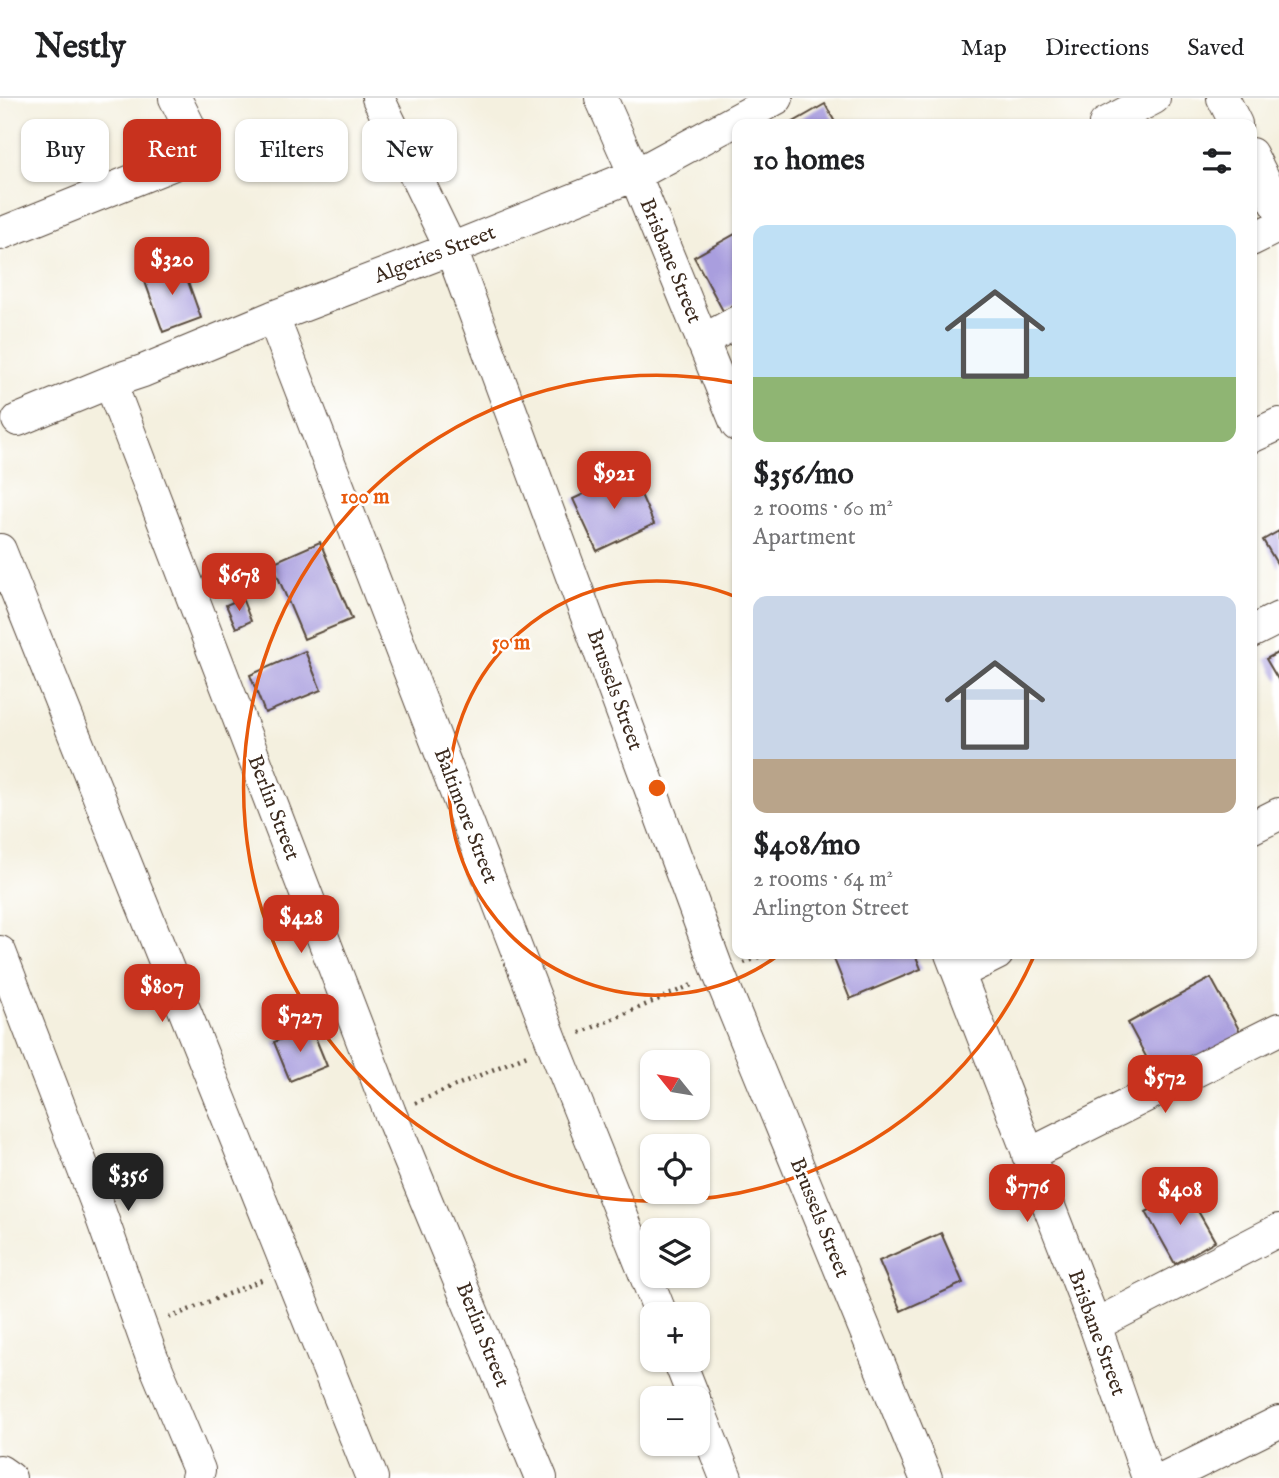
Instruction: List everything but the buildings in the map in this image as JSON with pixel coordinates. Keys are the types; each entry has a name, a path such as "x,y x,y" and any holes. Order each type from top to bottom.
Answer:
{"street":[{"path":"0,234 174,164 186,149 191,130 175,98"},
{"name":"Brussels Street","path":"378,98 451,249 719,974 926,1478"},
{"name":"Brisbane Street","path":"601,98 732,413"},
{"name":"Algeries Street","path":"738,119 777,98"},
{"path":"1114,119 1154,98"},
{"path":"1223,98 1234,119"},
{"name":"Algeries Street","path":"18,420 114,395 143,371 635,175 732,122"},
{"path":"1257,166 1279,209"},
{"path":"1257,237 1279,226"},
{"name":"Baltimore Street","path":"273,317 553,1044 656,1302"},
{"path":"702,341 732,325"},
{"name":"Berlin Street","path":"114,395 390,1113 541,1478"},
{"path":"1257,434 1279,424"},
{"path":"0,550 372,1478"},
{"path":"1257,629 1279,618"},
{"path":"1257,825 1279,814"},
{"path":"0,952 142,1330 200,1470 198,1478"},
{"path":"955,963 974,959"},
{"name":"Brisbane Street","path":"955,963 1095,1325 1147,1478"},
{"path":"1028,1155 1279,1029"},
{"path":"1095,1325 1279,1230"},
{"path":"1166,1478 1279,1422"},
{"path":"710,1438 726,1478"},
{"path":"0,1471 10,1478"}],"path":[{"path":"142,1330 288,1268"}]}
